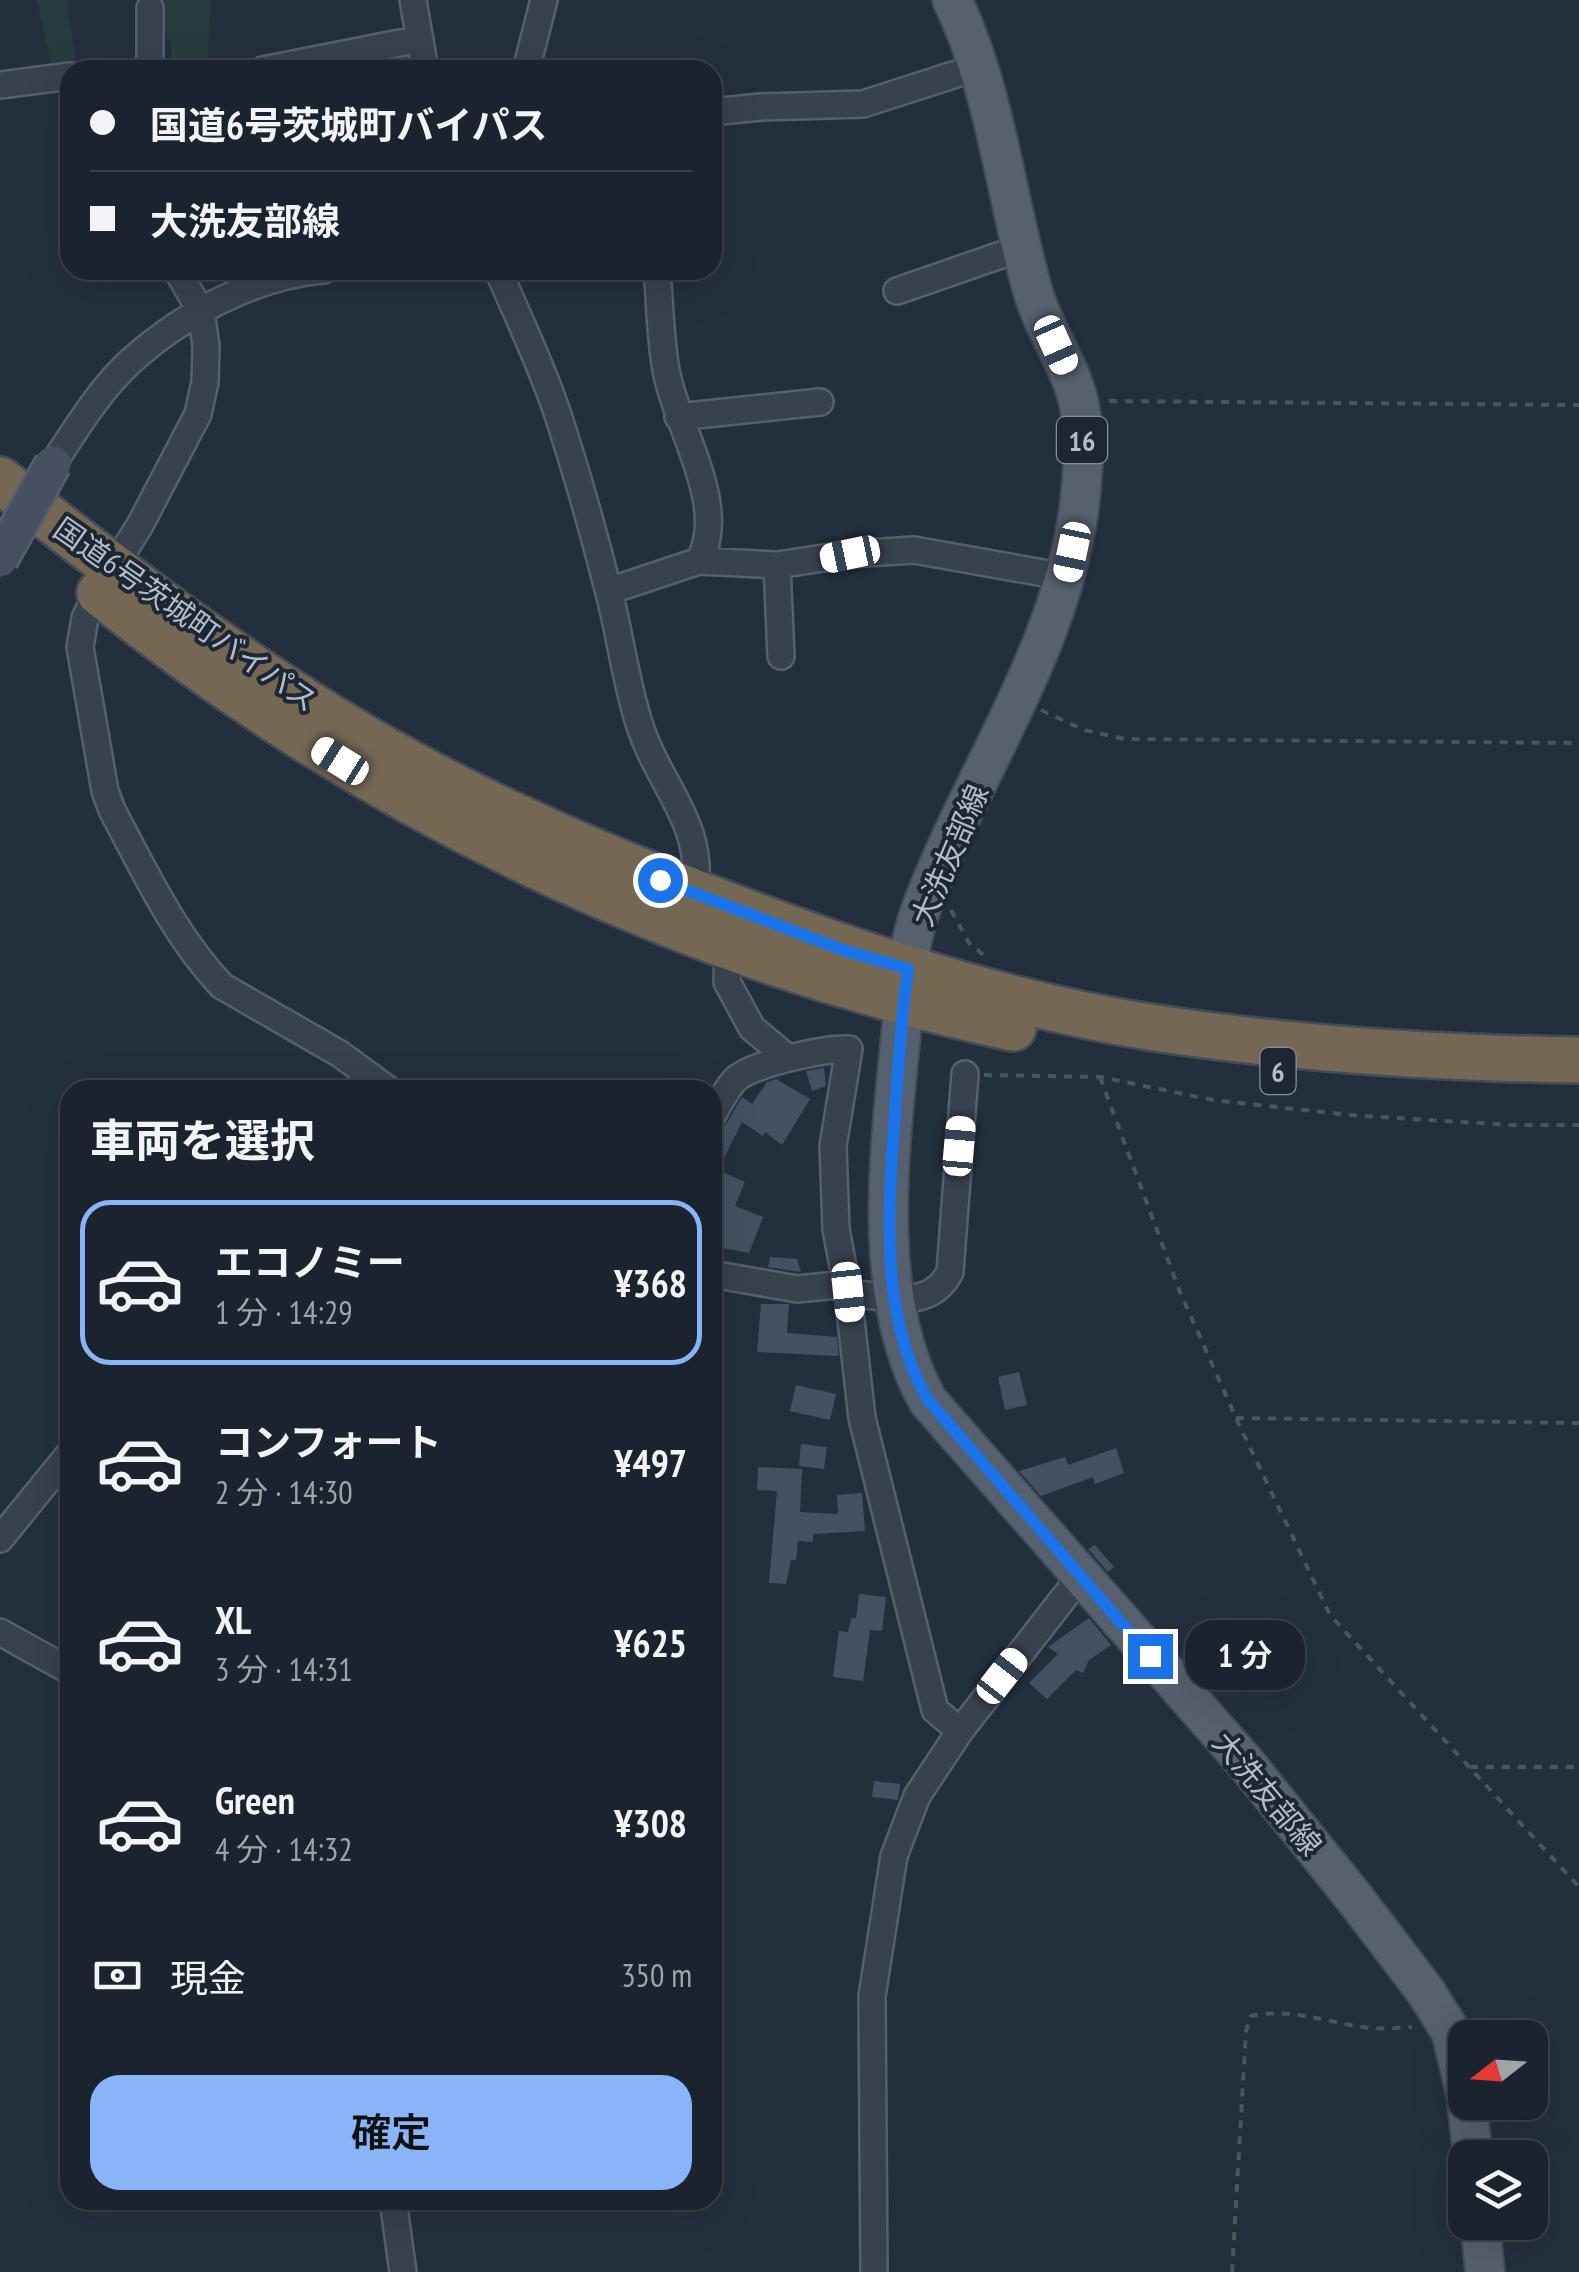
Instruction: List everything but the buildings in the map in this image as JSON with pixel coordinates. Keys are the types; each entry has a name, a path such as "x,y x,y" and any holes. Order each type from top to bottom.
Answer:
{"highway":[{"name":"国道6号茨城町バイパス","path":"0,480 181,658 340,761 409,801 595,892 728,949 906,986 1248,1041 1447,1058 1579,1060"},
{"name":"国道6号茨城町バイパス","path":"0,515 388,752 590,853 843,950 906,986 1082,1043 1263,1069 1384,1082 1579,1082"}],"main road":[{"name":"大洗友部線","path":"952,0 978,66 1035,298 1078,402 1083,466 1066,577 1047,634 936,871 914,932 906,986 890,1194 895,1297 914,1376 928,1400 1275,1798 1448,2027"},
{"path":"1482,2240 1486,2272"}],"street":[{"path":"413,0 423,60"},
{"path":"529,60 544,0"},
{"path":"150,8 150,60"},
{"path":"313,60 420,39"},
{"path":"722,111 863,104 978,66"},
{"path":"0,85 60,77"},
{"path":"897,291 1021,248"},
{"path":"183,280 201,312 206,346 205,382 198,414 140,525 85,618 80,647 105,791 176,925 222,986 340,1054 375,1080"},
{"path":"0,559 52,464 129,363 159,338 201,312 278,280"},
{"path":"502,280 556,410 609,591 645,742 664,782 685,813 700,868 695,894"},
{"path":"658,280 666,370 678,417 706,492 707,546 699,562"},
{"path":"678,417 820,402"},
{"path":"609,591 699,562 778,565 850,554 914,550 1066,577"},
{"path":"778,565 781,656"},
{"path":"728,949 727,982 752,1028 788,1058"},
{"path":"722,1100 736,1078 752,1028"},
{"path":"736,1078 788,1058 834,1048 849,1049 833,1146 836,1229 848,1288 862,1418 935,1710 960,1731"},
{"path":"722,1276 797,1289 848,1288 895,1297 930,1295 939,1290 950,1272 965,1074"},
{"path":"0,1540 60,1465"},
{"path":"874,2272 872,1996 894,1856 917,1796 960,1731 1080,1577"},
{"path":"0,1632 60,1665"},
{"path":"394,2210 402,2272"}],"path":[{"path":"1078,402 1579,406"},
{"path":"1018,700 1084,730 1126,739 1579,743"},
{"path":"936,871 940,872 951,909 969,943 988,958"},
{"path":"965,1074 1100,1077 1214,1100 1349,1114 1511,1125 1579,1125"},
{"path":"1100,1077 1180,1292 1330,1614 1579,1888"},
{"path":"1236,1418 1579,1423"},
{"path":"1470,1767 1579,1768"},
{"path":"1232,2272 1250,2016 1264,2013 1312,2017 1374,2028 1411,2027 1441,2016"}],"green space":[{"path":"37,0 67,0 75,60 60,60 60,68 52,69"},
{"path":"153,0 211,0 208,60 171,60 171,48"}],"route":[{"path":"660,880 843,950 908,969 898,1057 890,1244 895,1297 914,1376 928,1400 1150,1656"}]}
